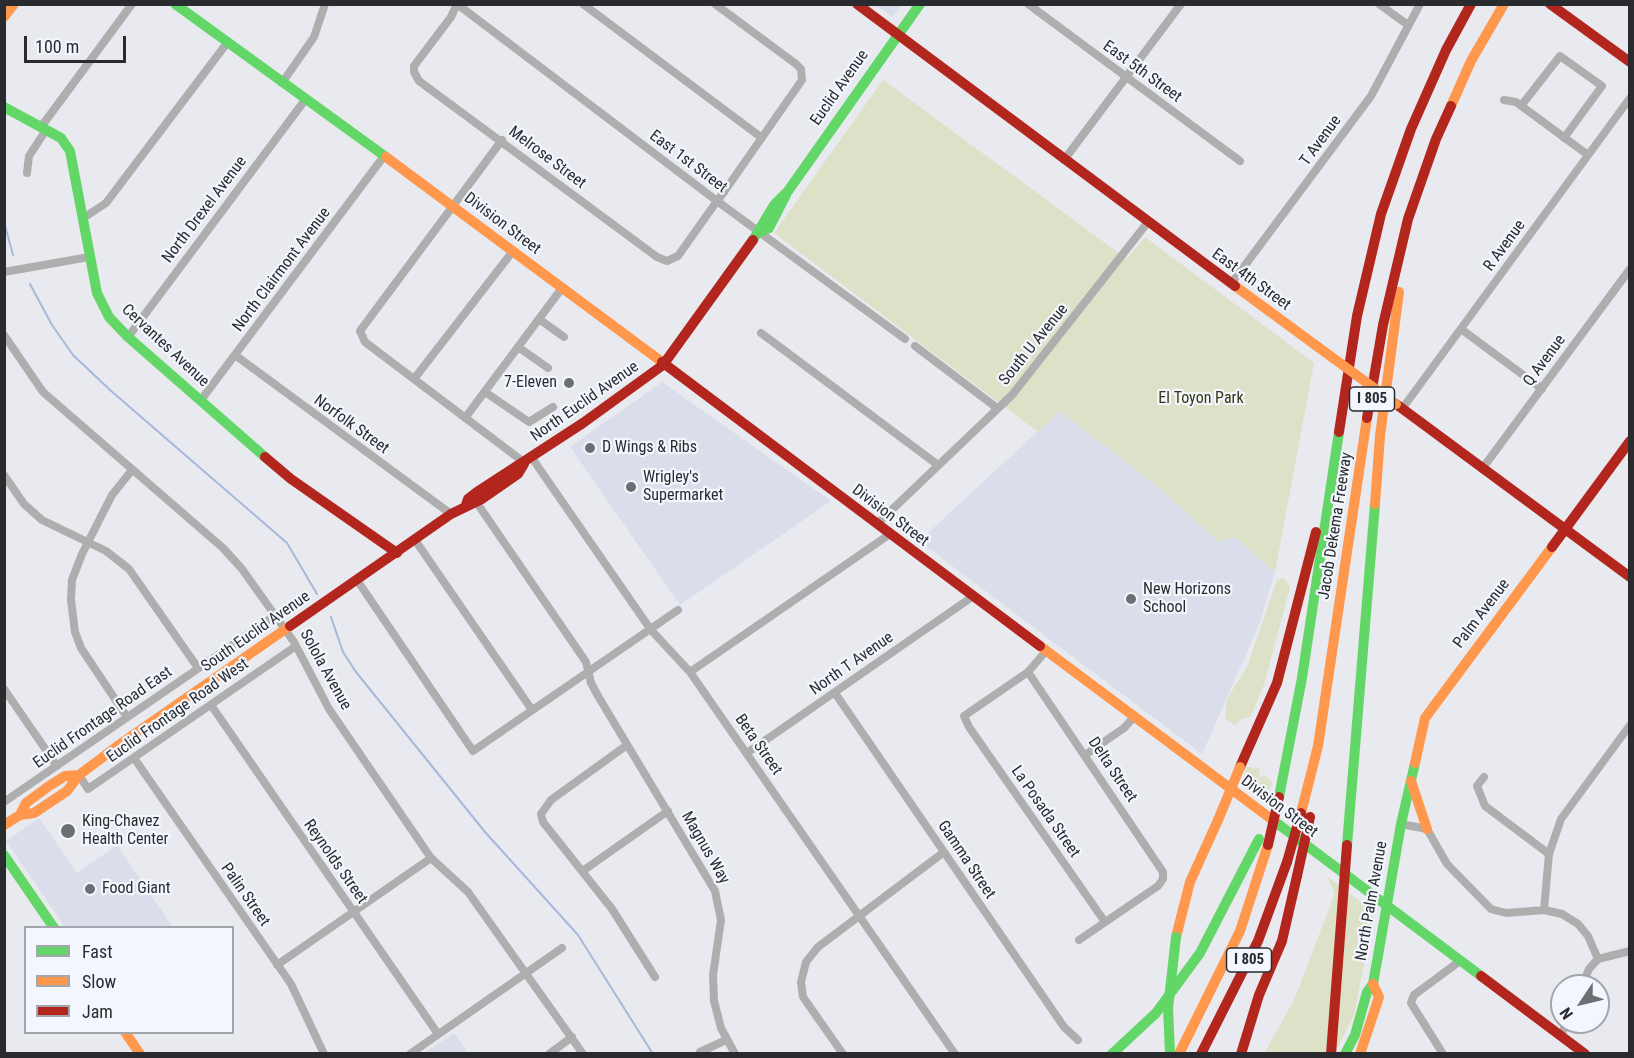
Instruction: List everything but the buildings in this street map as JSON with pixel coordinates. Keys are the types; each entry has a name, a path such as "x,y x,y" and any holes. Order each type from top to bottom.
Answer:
{"main road":[{"path":"4,17 14,4"},
{"name":"Division Street","path":"175,4 453,206 972,597 1586,1053"},
{"name":"East 4th Street","path":"857,4 1231,284 1629,577"},
{"name":"Euclid Avenue","path":"663,365 759,232 772,224 780,212 788,191 920,4"},
{"name":"Jacob Dekema Freeway","path":"1264,842 1279,797 1302,678 1357,316 1381,214 1411,129 1446,50 1471,4"},
{"name":"Jacob Dekema Freeway","path":"1201,1053 1236,989 1258,941 1305,815 1318,746 1351,515 1383,325 1406,227 1436,139 1471,61 1504,4"},
{"path":"1550,4 1629,62"},
{"name":"Cervantes Avenue","path":"4,107 61,138 70,151 89,257 101,304 128,337 291,479 398,553"},
{"path":"1331,1053 1380,435 1406,227"},
{"name":"North Euclid Avenue","path":"451,514 471,504 468,499 477,492 510,469 528,461 663,365"},
{"name":"Palm Avenue","path":"1401,824 1425,718 1434,702 1566,529 1629,441"},
{"path":"1170,1053 1168,1008 1176,938 1190,882 1277,683 1334,460"},
{"name":"South Euclid Avenue","path":"4,825 20,815 34,813 67,791 79,776 451,514"},
{"path":"1410,779 1427,829"},
{"path":"1241,1053 1259,995 1282,941 1297,876 1305,815"},
{"name":"North Palm Avenue","path":"1345,1053 1355,1035 1367,992 1373,984 1401,824"},
{"path":"1112,1053 1156,1013 1200,953 1264,842"},
{"name":"I 805","path":"1179,1053 1198,1020 1240,931 1264,842"},
{"path":"4,855 53,926"},
{"path":"4,871 27,889"},
{"name":"North Palm Avenue","path":"1360,1053 1378,997 1373,984"},
{"path":"126,1034 140,1053"}],"street":[{"path":"27,173 30,156 44,128 132,4"},
{"path":"282,83 314,37 325,4"},
{"name":"Melrose Street","path":"457,4 451,17 414,66 414,72 419,81 502,140 657,257 667,261 678,256 717,201"},
{"name":"East 1st Street","path":"457,4 717,201 905,339"},
{"path":"583,4 762,138"},
{"path":"716,4 796,64 802,75 802,80 717,201"},
{"name":"East 5th Street","path":"1028,4 1240,161"},
{"path":"1064,160 1181,4"},
{"path":"1379,4 1408,25"},
{"name":"T Avenue","path":"1231,284 1371,96 1420,4"},
{"path":"82,219 106,203 227,43"},
{"path":"1521,106 1560,56 1602,86 1564,138"},
{"name":"R Avenue","path":"1399,407 1461,328 1629,98"},
{"name":"North Drexel Avenue","path":"128,337 305,100"},
{"path":"1504,100 1516,102 1587,155"},
{"path":"453,206 502,140"},
{"name":"North Clairmont Avenue","path":"201,400 384,156"},
{"name":"Beta Street","path":"453,206 360,331 365,342 465,418 528,461 651,630 690,672 955,1053"},
{"name":"South U Avenue","path":"877,524 1012,395 1050,350 1148,222"},
{"path":"414,379 513,251"},
{"path":"4,272 89,257"},
{"name":"Q Avenue","path":"1482,469 1629,269"},
{"path":"465,418 562,288"},
{"path":"539,319 564,337"},
{"path":"1461,328 1542,389"},
{"path":"761,333 938,465"},
{"name":"Solola Avenue","path":"4,335 43,392 224,548 276,615 313,675 329,709 431,858 468,892 583,1053"},
{"path":"915,346 997,408"},
{"path":"518,347 548,368"},
{"name":"Norfolk Street","path":"235,355 451,514"},
{"path":"484,392 529,422 553,407"},
{"path":"127,717 88,660 75,632 71,611 72,580 88,543 111,495 132,470"},
{"path":"4,475 30,510 42,520 106,551 129,569 198,668"},
{"name":"Magnus Way","path":"471,504 586,662 591,683 716,891 721,910 713,975 714,1001 726,1040 735,1053"},
{"path":"690,672 890,534"},
{"path":"415,540 532,710"},
{"path":"357,580 473,750 678,610"},
{"name":"North T Avenue","path":"747,753 972,597"},
{"name":"Euclid Frontage Road East","path":"4,802 276,615"},
{"name":"Euclid Frontage Road West","path":"79,776 88,789 296,646"},
{"path":"1028,672 1046,651"},
{"name":"La Posada Street","path":"1028,672 964,716 972,731 1105,922"},
{"name":"Delta Street","path":"1028,672 1160,865 1163,879 1158,886 1105,922"},
{"path":"4,689 57,766"},
{"name":"Gamma Street","path":"835,693 1064,1027 1078,1040"},
{"name":"Reynolds Street","path":"211,705 438,1034"},
{"path":"1085,755 1124,728 1135,716"},
{"path":"1544,910 1552,840 1568,806 1629,725"},
{"path":"627,745 551,800 541,814 543,822 584,870 655,977"},
{"name":"Palin Street","path":"134,758 291,984 324,1053"},
{"path":"1484,777 1478,786 1485,806 1549,854"},
{"path":"584,870 668,811"},
{"path":"1401,824 1427,829 1447,864 1491,909 1506,913 1544,910 1562,914 1578,924 1588,936 1598,959"},
{"path":"843,1053 816,1018 802,993 804,966 818,947 944,852"},
{"path":"277,965 431,858"},
{"path":"1079,940 1105,922"},
{"path":"410,1053 562,948"},
{"path":"1587,974 1598,959 1629,951"},
{"path":"1443,1053 1411,1003 1416,993 1460,961"},
{"path":"549,1053 572,1037"},
{"path":"700,1052 726,1040"}],"shaded area":[{"path":"876,5 902,5 892,17"},
{"path":"662,382 831,501 680,605 570,447"},
{"name":"New Horizons School","path":"1060,411 1156,485 1219,542 1235,537 1275,572 1259,625 1202,754 919,541"},
{"path":"39,818 77,873 117,845 172,926 64,926 6,841"},
{"path":"454,1033 468,1053 424,1053"}],"green space":[{"name":"El Toyon Park","path":"883,80 1127,259 1145,237 1314,363 1275,572 1235,537 1219,542 1156,485 1060,411 1038,432 774,233"},
{"path":"1284,578 1290,587 1265,682 1251,716 1241,719 1235,725 1225,719 1227,699 1247,667 1277,580"},
{"path":"1247,767 1260,769 1259,778 1265,775 1272,782 1270,789 1259,792 1243,778"},
{"path":"1326,876 1369,908 1373,918 1354,1015 1335,1053 1264,1054 1295,998 1335,893"}],"waterway":[{"path":"4,222 13,255"},
{"path":"30,284 52,325 73,355 110,390 287,543 317,594"},
{"path":"331,617 343,652 356,672 485,832 578,935 653,1054"}],"traffic: fast":[{"path":"175,4 386,157"},
{"path":"753,240 774,205 788,191 920,4"},
{"path":"4,107 61,138 70,151 97,293 109,317 128,337 265,457"},
{"path":"759,232 769,228 786,195"},
{"path":"1279,797 1302,678 1339,432"},
{"path":"1347,845 1375,504"},
{"path":"1345,1054 1355,1035 1367,992 1373,984 1401,824 1415,763"},
{"path":"1274,821 1481,976"},
{"path":"1112,1054 1156,1013 1200,953 1259,839"},
{"path":"4,855 53,926"},
{"path":"1170,1054 1168,1008 1176,937"}],"traffic: slow":[{"path":"4,17 14,4"},
{"path":"1451,106 1471,61 1504,4"},
{"path":"386,157 662,362"},
{"path":"1235,286 1318,347"},
{"path":"1375,504 1380,436 1399,292"},
{"path":"1318,347 1396,404"},
{"path":"1301,813 1318,746 1367,418"},
{"path":"1415,763 1425,718 1552,547"},
{"path":"4,825 20,815 34,813 67,791 79,775 123,742 290,626"},
{"path":"1040,646 1274,821"},
{"path":"1218,820 1240,767"},
{"path":"20,815 26,803 49,786 65,776 79,775"},
{"path":"1411,781 1427,829"},
{"path":"1176,937 1190,882 1218,820"},
{"path":"1179,1054 1240,931 1268,845"},
{"path":"1360,1054 1379,997 1373,984"},
{"path":"126,1034 140,1054"}],"traffic: jam":[{"path":"857,4 1235,286"},
{"path":"1339,432 1357,316 1381,214 1411,129 1446,50 1471,4"},
{"path":"1550,4 1630,62"},
{"path":"1367,418 1383,325 1408,219 1436,139 1451,106"},
{"path":"466,505 468,499 477,492 583,423 663,365 753,240"},
{"path":"662,362 1040,646"},
{"path":"1396,404 1630,577"},
{"path":"1552,547 1630,441"},
{"path":"265,457 291,479 397,553"},
{"path":"290,626 451,514 482,499 518,474 524,464"},
{"path":"1240,767 1277,683 1316,532"},
{"path":"1268,845 1279,797"},
{"path":"1287,862 1301,813"},
{"path":"1297,876 1310,817"},
{"path":"1331,1054 1347,845"},
{"path":"1201,1054 1258,941 1287,862"},
{"path":"1241,1054 1259,995 1282,941 1297,876"},
{"path":"1481,976 1585,1054"}],"place":[{"name":"7-Eleven","path":"569,383"},
{"name":"D Wings & Ribs","path":"590,448"},
{"name":"Wrigley's Supermarket","path":"631,487"},
{"name":"New Horizons School","path":"1131,599"},
{"name":"King-Chavez Health Center","path":"68,831"},
{"name":"Food Giant","path":"90,889"}]}
